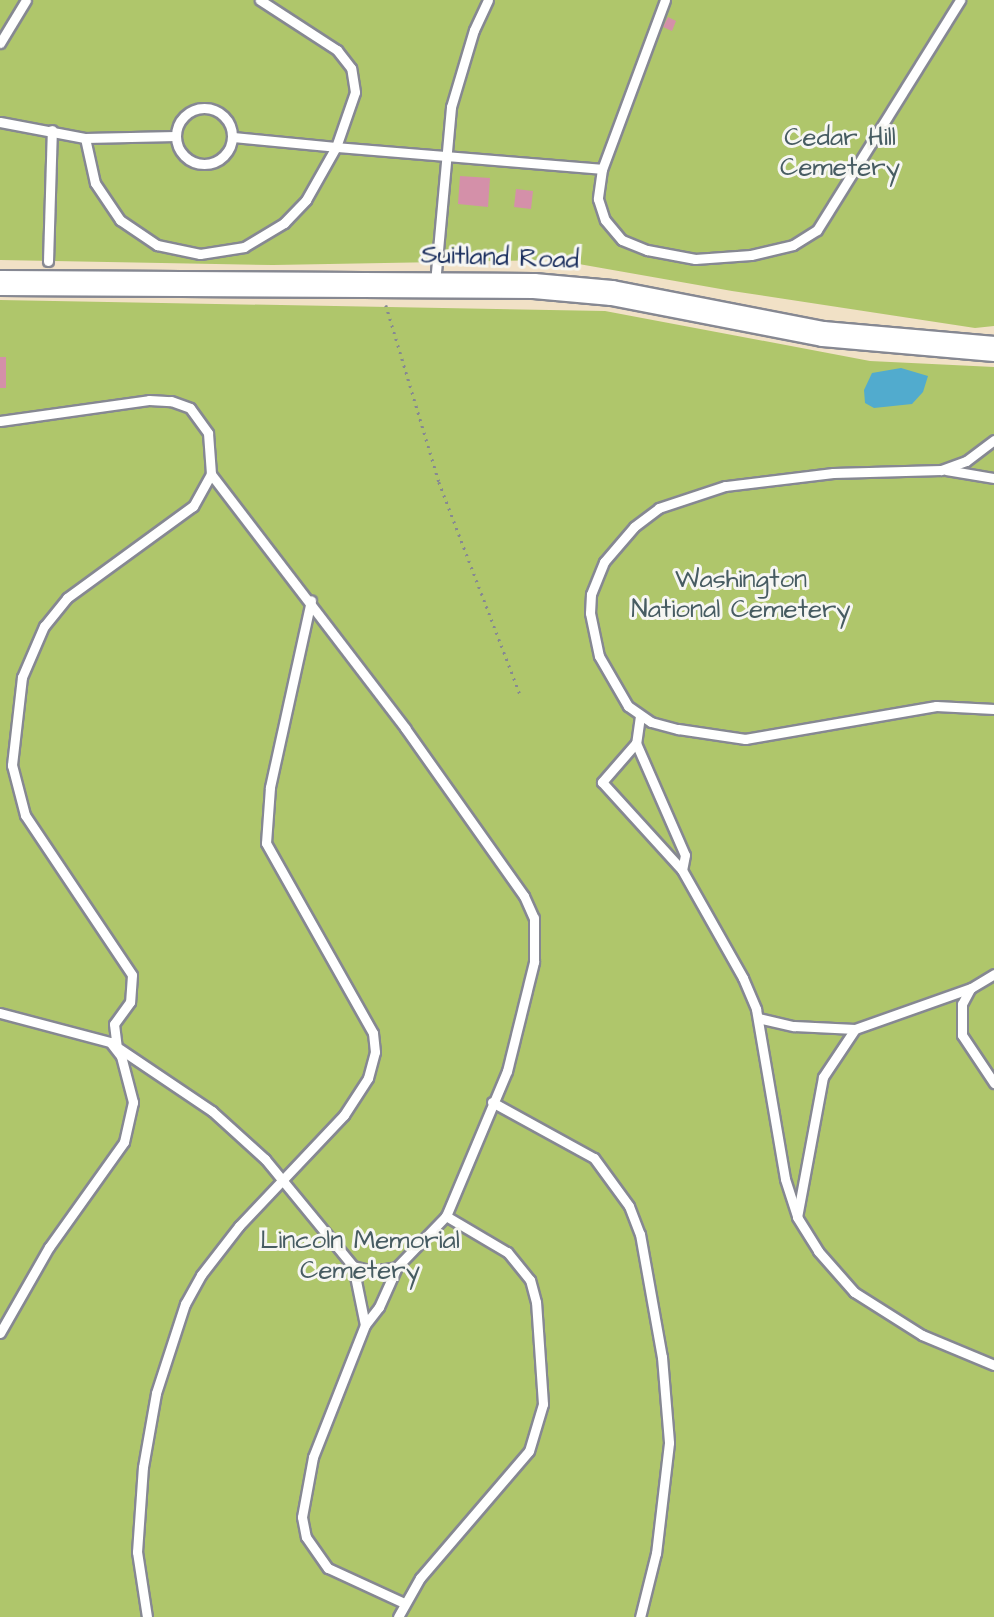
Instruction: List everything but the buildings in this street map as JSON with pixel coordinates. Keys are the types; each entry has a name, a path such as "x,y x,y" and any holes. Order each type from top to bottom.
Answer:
{"main road":[{"name":"Suitland Road","path":"0,283 381,284 612,293 823,334 994,349"}],"lane":[{"path":"0,43 26,0"},
{"path":"85,138 95,183 120,220 157,244 200,254 244,247 284,223 306,200 337,147 355,92 351,68 337,50 260,0"},
{"path":"435,285 452,107 474,30 488,0"},
{"path":"665,0 602,169 598,199 605,220 622,240 647,250 723,259 800,242 824,220 888,108 960,0"},
{"path":"205,108 225,117 233,137 225,155 208,164 185,156 176,136 184,116 205,108"},
{"path":"0,121 85,138 176,136"},
{"path":"48,261 52,130"},
{"path":"233,137 602,169"},
{"path":"0,421 149,400 182,404 205,426 211,474 201,497 185,515 103,570 52,614 33,648 17,703 12,765 25,815 132,975 130,1002 114,1024 117,1047 131,1090 128,1135 26,1283 0,1333"},
{"path":"941,470 967,461 994,440"},
{"path":"994,478 941,470 833,473 725,485 647,515 604,562 591,594 590,613 608,678 640,716 678,729 746,739 936,706 994,709"},
{"path":"211,474 311,600 530,906 536,934 527,1000 507,1071 446,1216 397,1267 379,1307 365,1325 313,1457 302,1517 313,1550 328,1568 404,1603"},
{"path":"147,1617 138,1552 144,1467 169,1343 201,1275 284,1179 345,1115 368,1078 375,1052 373,1033 266,843 270,787 311,600"},
{"path":"640,716 636,743 685,855 681,870"},
{"path":"636,743 602,782 681,870 727,943 758,1018 785,1180 797,1217 818,1251 854,1292 933,1341 994,1365"},
{"path":"758,1018 794,1026 855,1029 971,988 994,974"},
{"path":"971,988 962,1004 962,1035 994,1083"},
{"path":"0,1013 99,1037 212,1111 284,1179 353,1266 365,1325"},
{"path":"797,1217 821,1083 855,1029"},
{"path":"492,1102 594,1158 629,1206 640,1234 662,1357 669,1443 656,1553 640,1617"},
{"path":"398,1617 420,1578 514,1473 529,1451 543,1404 536,1302 530,1280 507,1252 446,1216"},
{"path":"353,1266 372,1271 397,1267"}],"path":[{"path":"381,284 439,482 521,697"}],"green space":[{"name":"Cedar Hill Cemetery","path":"0,0 994,0 994,326 975,328 732,291 556,260 273,265 0,260"},
{"name":"Lincoln Memorial Cemetery","path":"0,300 605,311 870,361 994,367 994,1617 0,1617"}],"water":[{"path":"901,368 928,376 923,392 912,404 874,408 865,403 864,390 872,373"}],"park label":[{"name":"Washington National Cemetery","path":"741,595"}]}
